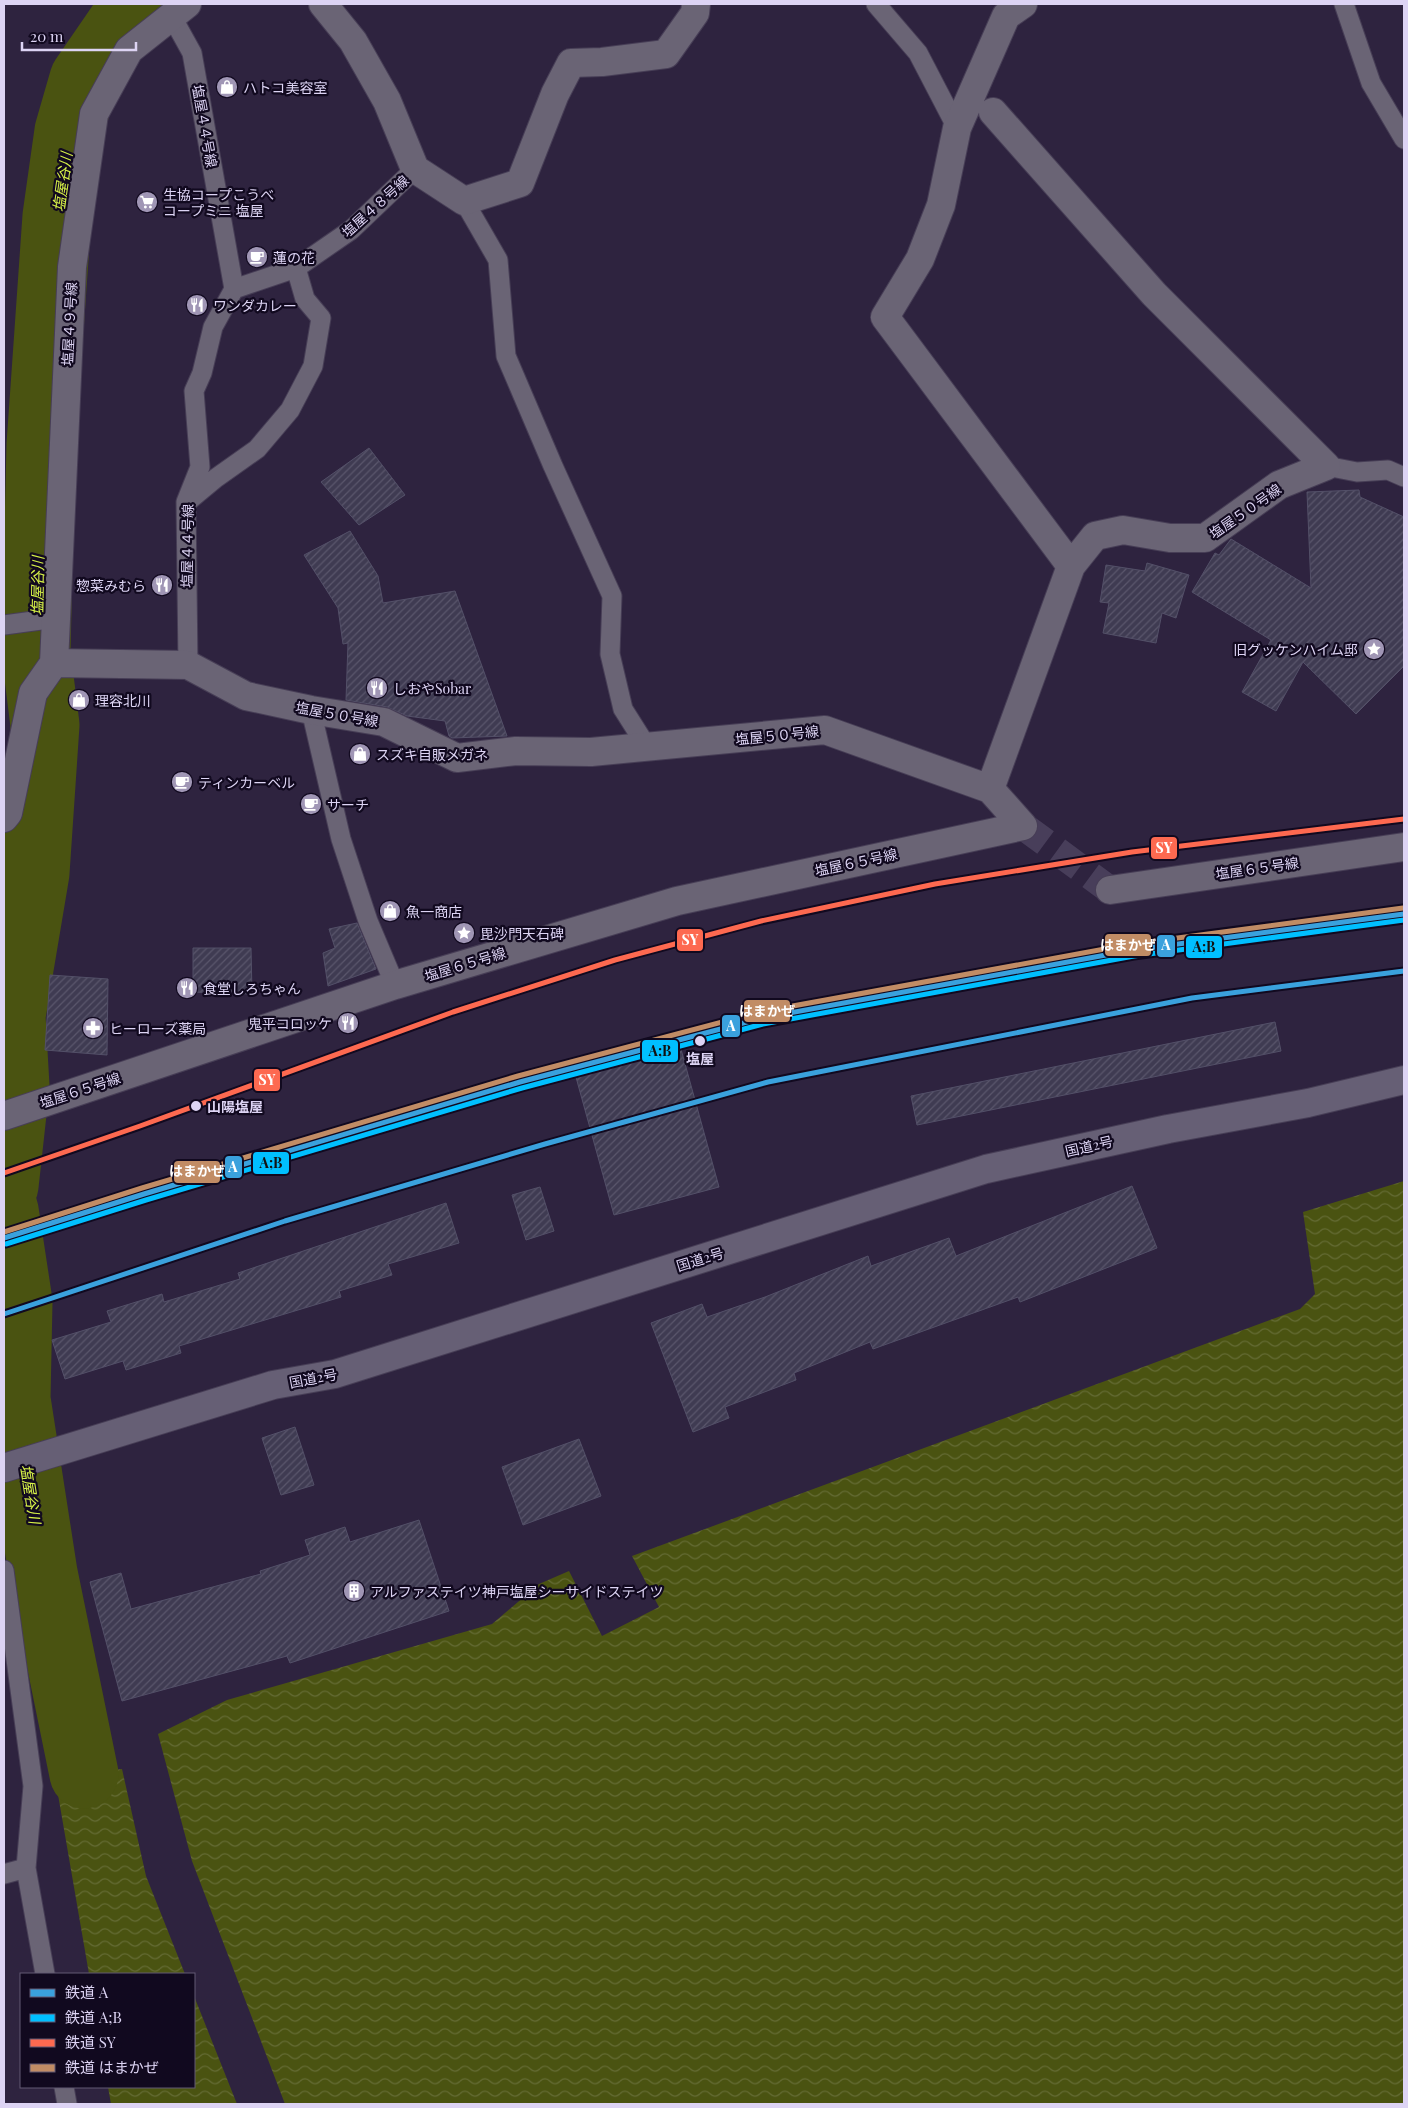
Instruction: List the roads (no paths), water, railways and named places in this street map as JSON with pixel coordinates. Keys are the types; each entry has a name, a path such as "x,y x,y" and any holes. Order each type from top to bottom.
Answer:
{"highway":[{"name":"国道2号","path":"4,1468 274,1385 336,1374 986,1169 1168,1129 1308,1103 1404,1080"}],"street":[{"path":"322,4 353,41 387,101 415,169"},
{"path":"464,201 520,183 555,94 571,63 602,62 666,54 695,14 696,4"},
{"path":"1023,4 1006,16 957,128 941,205 920,259 885,316 1071,566"},
{"name":"塩屋４９号線","path":"4,818 8,813 45,676 56,618 72,267 94,114 129,50 179,9"},
{"path":"993,112 1154,294 1326,466"},
{"name":"塩屋４８号線","path":"415,169 464,201"},
{"name":"塩屋５０号線","path":"45,676 188,665 246,696 311,710 384,722 457,758 516,751 591,752 647,748 826,730 990,789 1071,566 1095,536 1123,530 1170,538 1205,538 1279,485 1326,466"},
{"name":"塩屋６５号線","path":"4,1116 395,985 677,901 1023,826 990,789"},
{"name":"塩屋６５号線","path":"1110,890 1404,847"}],"lane":[{"path":"876,4 918,52 957,128"},
{"path":"1344,4 1371,83 1404,140"},
{"name":"塩屋４４号線","path":"179,9 192,53 234,289 213,327 202,373 194,391 200,467 186,502 188,665"},
{"name":"塩屋４８号線","path":"296,268 351,230 415,169"},
{"path":"464,201 498,260 506,356 612,596 610,654 623,709 647,748"},
{"path":"186,502 257,449 290,410 313,366 321,318 305,299 296,268 234,289"},
{"path":"1326,466 1357,472 1388,470 1404,477"},
{"path":"4,625 28,620 56,618"},
{"path":"311,710 341,839 368,921 395,985"},
{"path":"4,1570 34,1786 26,1868 45,1973"},
{"path":"4,1874 26,1868"},
{"path":"64,2088 67,2104"}],"water":[{"path":"1404,1181 1404,2104 285,2104 192,1861 158,1734 227,1700 492,1624 539,1584 569,1571 602,1636 659,1607 632,1556 1300,1309 1315,1294 1303,1212"},
{"path":"122,1769 146,1876 185,1973 89,1973 56,1783 84,1774"},
{"path":"195,1999 237,2104 111,2104 108,2088 195,2088"}],"waterway":[{"name":"塩屋谷川","path":"4,1186 15,1086 11,1016 35,873 45,725 36,653 41,445 57,216 69,131 84,79 128,15 140,4"},
{"name":"塩屋谷川","path":"4,1210 18,1302 16,1399 43,1573 84,1774"}],"tunnel":[{"path":"1023,826 1110,890"}],"rail line":[{"name":"SY","path":"4,1173 140,1126 453,1012 615,960 761,921 935,884 1132,852 1404,819"},
{"name":"はまかぜ","path":"4,1232 142,1188 518,1076 760,1012 1132,944 1403,908"},
{"name":"A","path":"4,1238 144,1194 520,1082 762,1018 1133,950 1404,914"},
{"name":"A;B","path":"6,1244 146,1200 522,1088 763,1024 1134,956 1404,920"},
{"name":"A","path":"4,1314 285,1221 545,1144 768,1082 1192,998 1404,971"}],"place":[{"name":"ハトコ美容室","path":"227,87"},
{"name":"生協コープこうべ コープミニ 塩屋","path":"147,202"},
{"name":"蓮の花","path":"257,257"},
{"name":"ワンダカレー","path":"197,305"},
{"name":"惣菜みむら","path":"162,585"},
{"name":"旧グッケンハイム邸","path":"1374,649"},
{"name":"しおやSobar","path":"377,688"},
{"name":"理容北川","path":"79,700"},
{"name":"スズキ自販メガネ","path":"360,754"},
{"name":"ティンカーベル","path":"182,782"},
{"name":"サーチ","path":"311,804"},
{"name":"魚一商店","path":"390,911"},
{"name":"毘沙門天石碑","path":"464,933"},
{"name":"食堂しろちゃん","path":"187,988"},
{"name":"鬼平コロッケ","path":"348,1023"},
{"name":"ヒーローズ薬局","path":"93,1028"},
{"name":"塩屋","path":"700,1041"},
{"name":"山陽塩屋","path":"196,1106"},
{"name":"アルファステイツ神戸塩屋シーサイドステイツ","path":"354,1591"}]}
